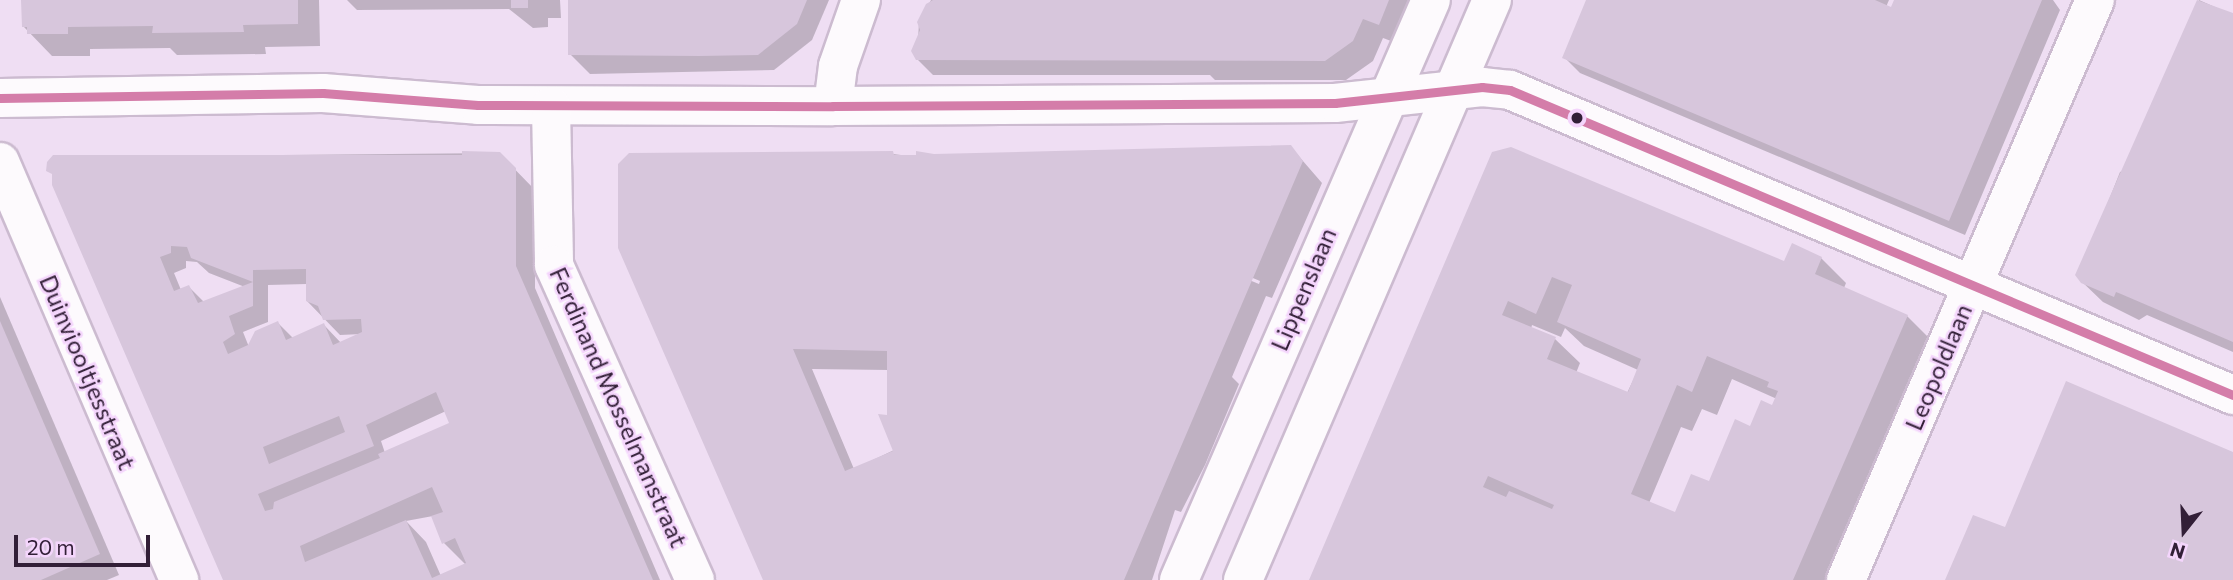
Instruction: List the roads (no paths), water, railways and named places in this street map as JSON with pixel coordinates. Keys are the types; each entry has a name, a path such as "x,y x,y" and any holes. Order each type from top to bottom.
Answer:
{"street":[{"path":"833,106 838,66 861,0"},
{"name":"Lippenslaan","path":"1179,580 1431,0"},
{"path":"1242,580 1492,0"},
{"name":"Leopoldlaan","path":"1846,580 2095,0"},
{"path":"0,98 323,93 478,105 833,106 1335,103 1453,89 1510,90 1972,288 2233,395"},
{"name":"Ferdinand Mosselmanstraat","path":"551,106 554,265 695,580"},
{"name":"Duinviooltjesstraat","path":"0,162 179,580"}]}
